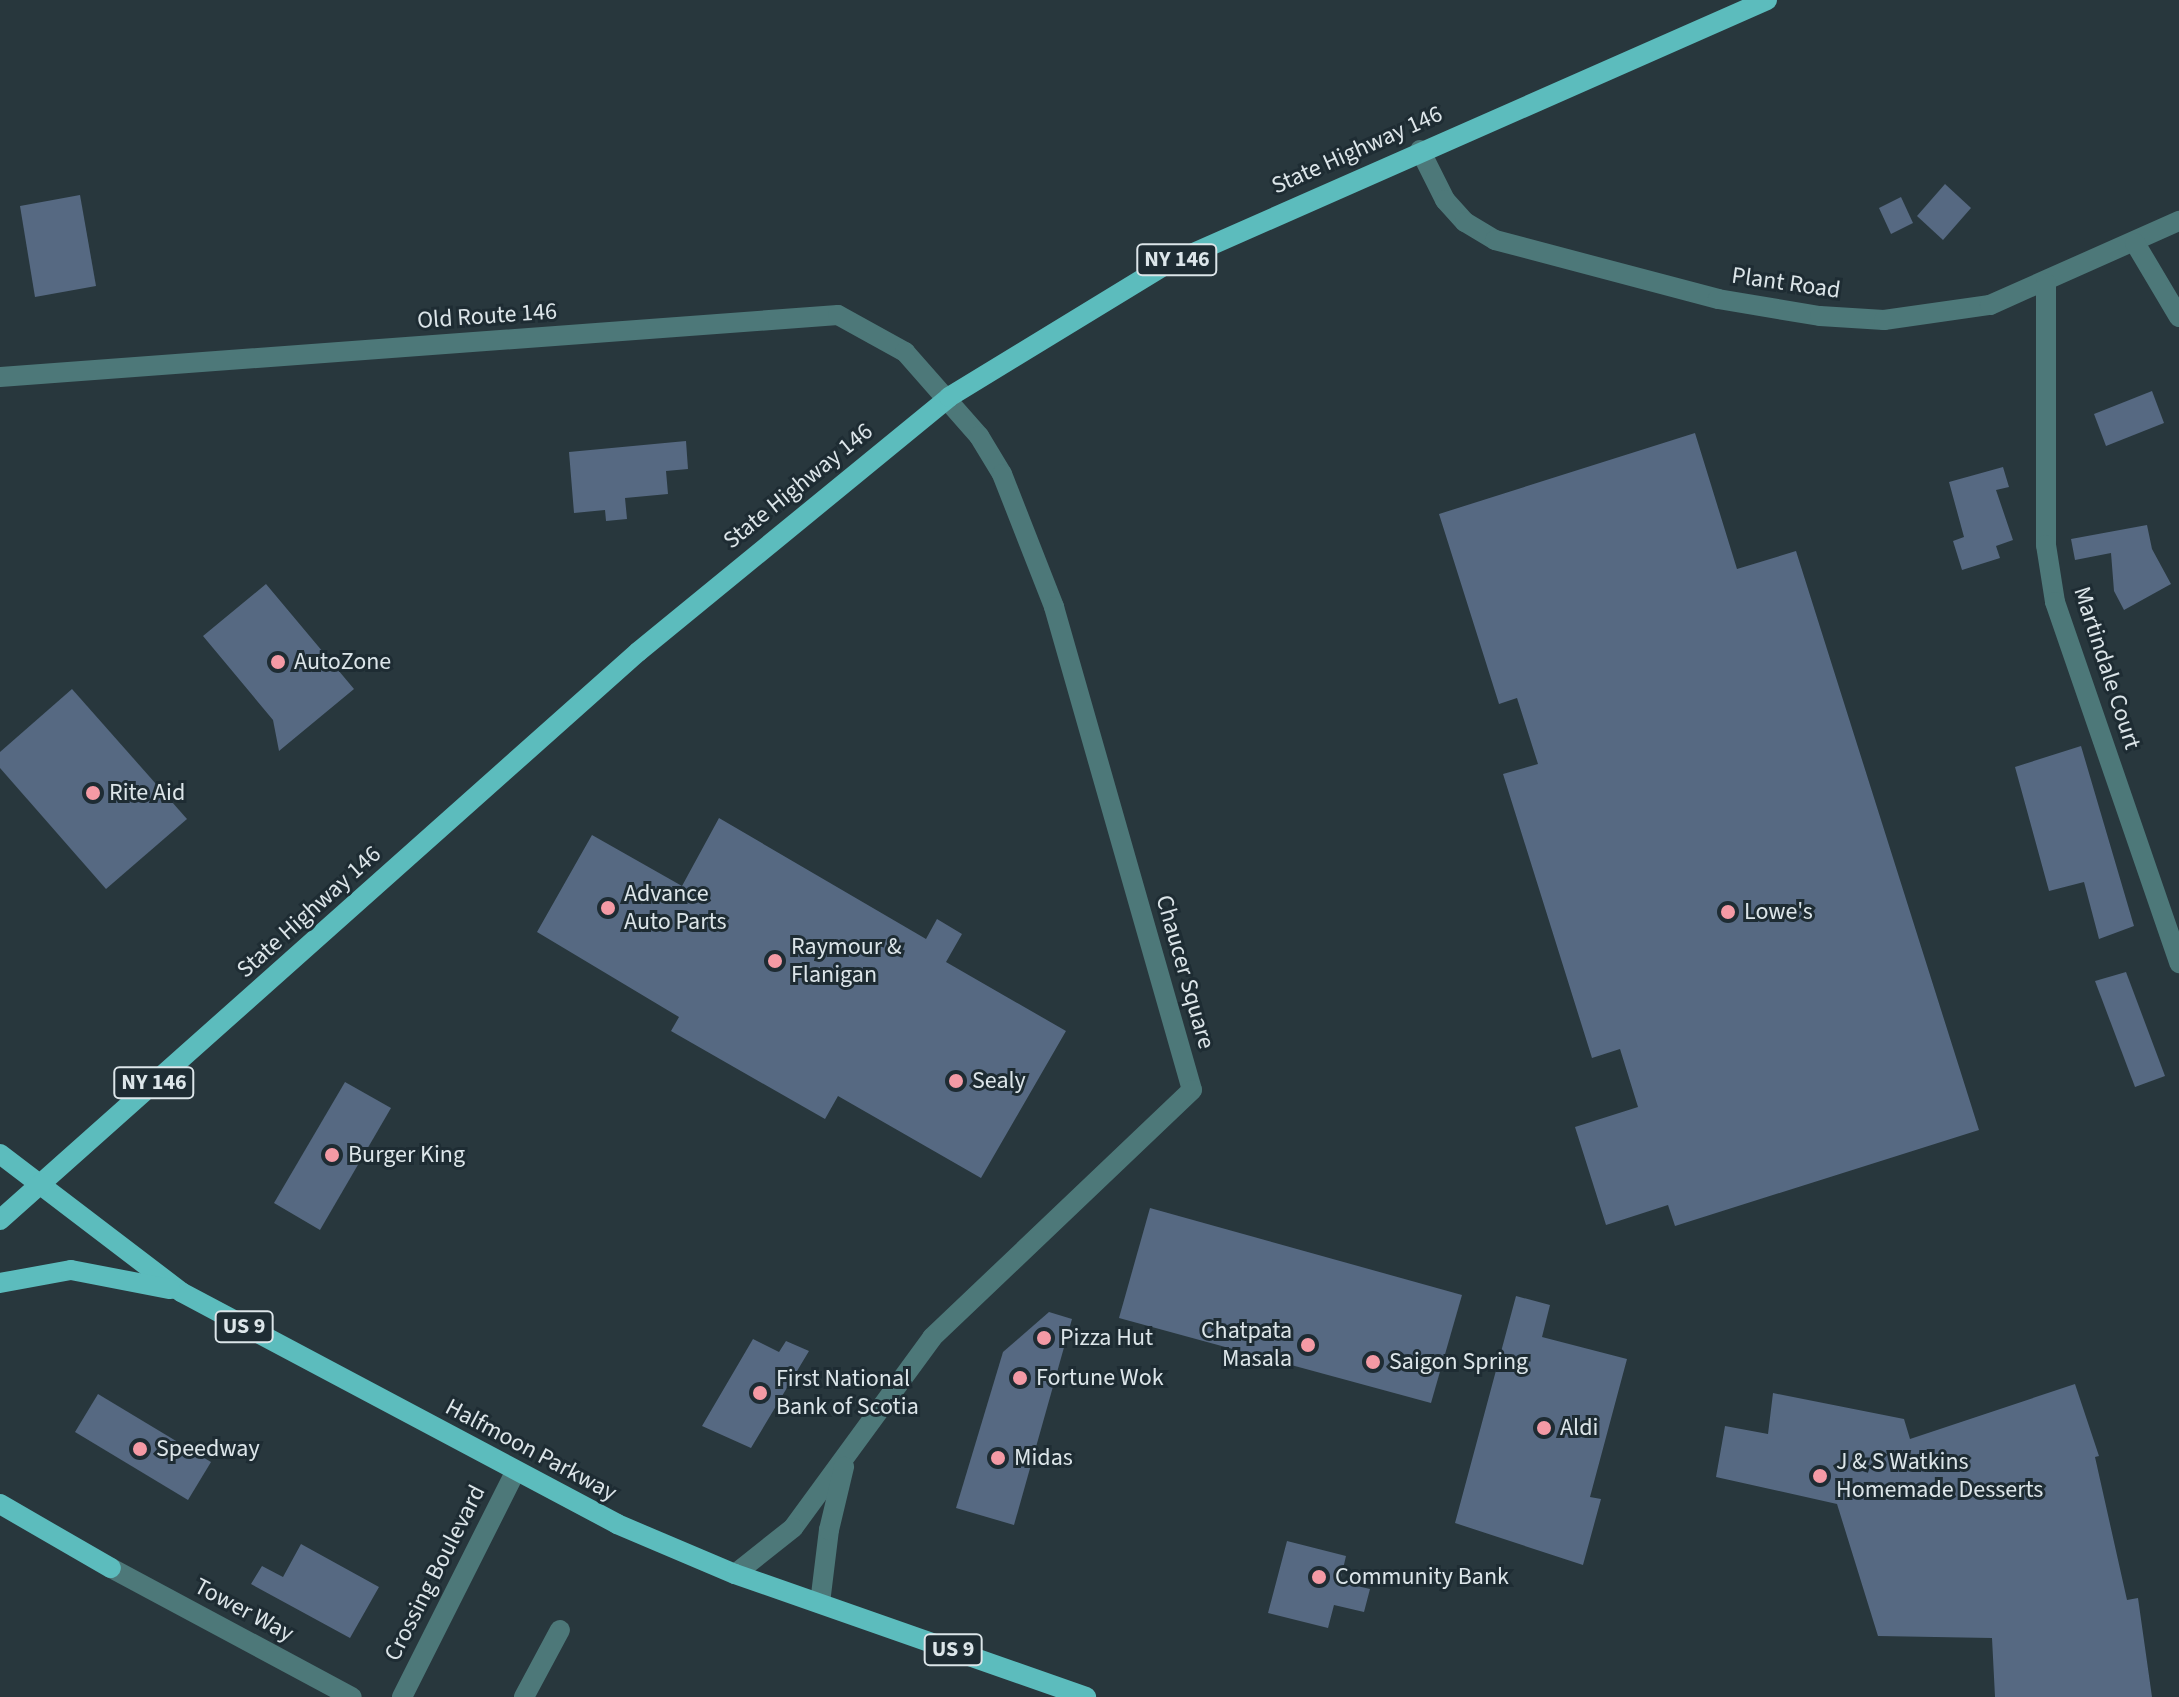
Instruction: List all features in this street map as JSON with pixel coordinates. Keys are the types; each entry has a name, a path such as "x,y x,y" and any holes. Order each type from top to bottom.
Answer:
{"main road":[{"name":"State Highway 146","path":"0,1220 638,652 949,397 1164,266 1420,150 1767,0"},
{"name":"Halfmoon Parkway","path":"0,1154 181,1292 617,1524 735,1574 1086,1697"},
{"path":"0,1283 71,1270 181,1292"},
{"path":"0,1504 111,1568"}],"street":[{"name":"Plant Road","path":"1420,150 1445,200 1465,222 1495,240 1718,299 1820,316 1884,320 1990,305 2046,283 2179,221"},
{"path":"2135,243 2179,317"},
{"name":"Martindale Court","path":"2046,283 2046,545 2055,602 2179,963"},
{"name":"Old Route 146","path":"0,377 817,314 838,315 869,328 905,352 949,397"},
{"name":"Chaucer Square","path":"735,1574 793,1528 932,1338 1192,1090 1054,607 1002,474 949,397"},
{"name":"Chaucer Square","path":"820,1603 829,1530 846,1459"},
{"name":"Crossing Boulevard","path":"402,1697 515,1472"},
{"name":"Tower Way","path":"111,1568 352,1697"},
{"path":"524,1697 560,1630"}],"building":[{"path":"1945,184 1971,208 1943,240 1917,216"},
{"path":"80,195 96,286 35,297 20,206"},
{"path":"1901,197 1913,223 1891,234 1879,208"},
{"path":"2152,391 2164,423 2106,446 2094,414"},
{"name":"Lowe's","path":"1695,433 1737,569 1796,551 1979,1130 1675,1226 1668,1205 1606,1225 1575,1127 1638,1107 1620,1049 1592,1058 1503,774 1538,764 1517,698 1499,704 1439,514"},
{"path":"686,441 688,469 666,471 668,494 625,498 627,519 606,521 605,510 574,513 569,452"},
{"path":"2003,467 2009,487 1996,490 2013,540 1996,546 2000,558 1962,570 1953,541 1964,537 1949,482"},
{"path":"2147,525 2152,549 2171,584 2124,610 2114,591 2111,553 2075,560 2071,539"},
{"name":"AutoZone","path":"266,584 354,689 279,751 273,720 203,636"},
{"name":"Rite Aid","path":"72,689 187,819 106,889 0,768 0,752"},
{"path":"2081,746 2134,926 2099,939 2084,882 2049,891 2015,767"},
{"path":"719,818 926,939 937,919 962,934 946,962 1066,1031 981,1178 838,1096 825,1119 671,1031 679,1017 537,932 592,835 682,886"},
{"path":"2126,972 2165,1076 2135,1087 2095,981"},
{"name":"Burger King","path":"345,1082 391,1108 320,1230 274,1203"},
{"path":"1150,1208 1462,1295 1431,1403 1119,1318"},
{"name":"Aldi","path":"1516,1296 1550,1305 1542,1337 1627,1359 1590,1497 1601,1499 1583,1565 1455,1523"},
{"path":"1049,1312 1072,1319 1014,1525 956,1508 1003,1352"},
{"path":"753,1339 779,1352 786,1341 809,1351 751,1448 702,1426"},
{"path":"2075,1384 2099,1456 2095,1457 2127,1600 2138,1598 2152,1697 1995,1697 1992,1638 1878,1636 1837,1504 1716,1477 1725,1426 1768,1434 1773,1393 1904,1419 1910,1439"},
{"path":"98,1394 211,1462 188,1500 75,1432"},
{"path":"1287,1541 1346,1556 1340,1582 1370,1589 1364,1612 1334,1605 1328,1628 1268,1613"},
{"path":"301,1544 379,1587 350,1638 251,1584 262,1566 283,1577"}],"place":[{"name":"AutoZone","path":"278,662"},
{"name":"Rite Aid","path":"93,793"},
{"name":"Advance Auto Parts","path":"608,908"},
{"name":"Lowe's","path":"1728,912"},
{"name":"Raymour & Flanigan","path":"775,961"},
{"name":"Sealy","path":"956,1081"},
{"name":"Burger King","path":"332,1155"},
{"name":"Pizza Hut","path":"1044,1338"},
{"name":"Chatpata Masala","path":"1308,1345"},
{"name":"Saigon Spring","path":"1373,1362"},
{"name":"Fortune Wok","path":"1020,1378"},
{"name":"First National Bank of Scotia","path":"760,1393"},
{"name":"Aldi","path":"1544,1428"},
{"name":"Speedway","path":"140,1449"},
{"name":"Midas","path":"998,1458"},
{"name":"J & S Watkins Homemade Desserts","path":"1820,1476"},
{"name":"Community Bank","path":"1319,1577"}]}
